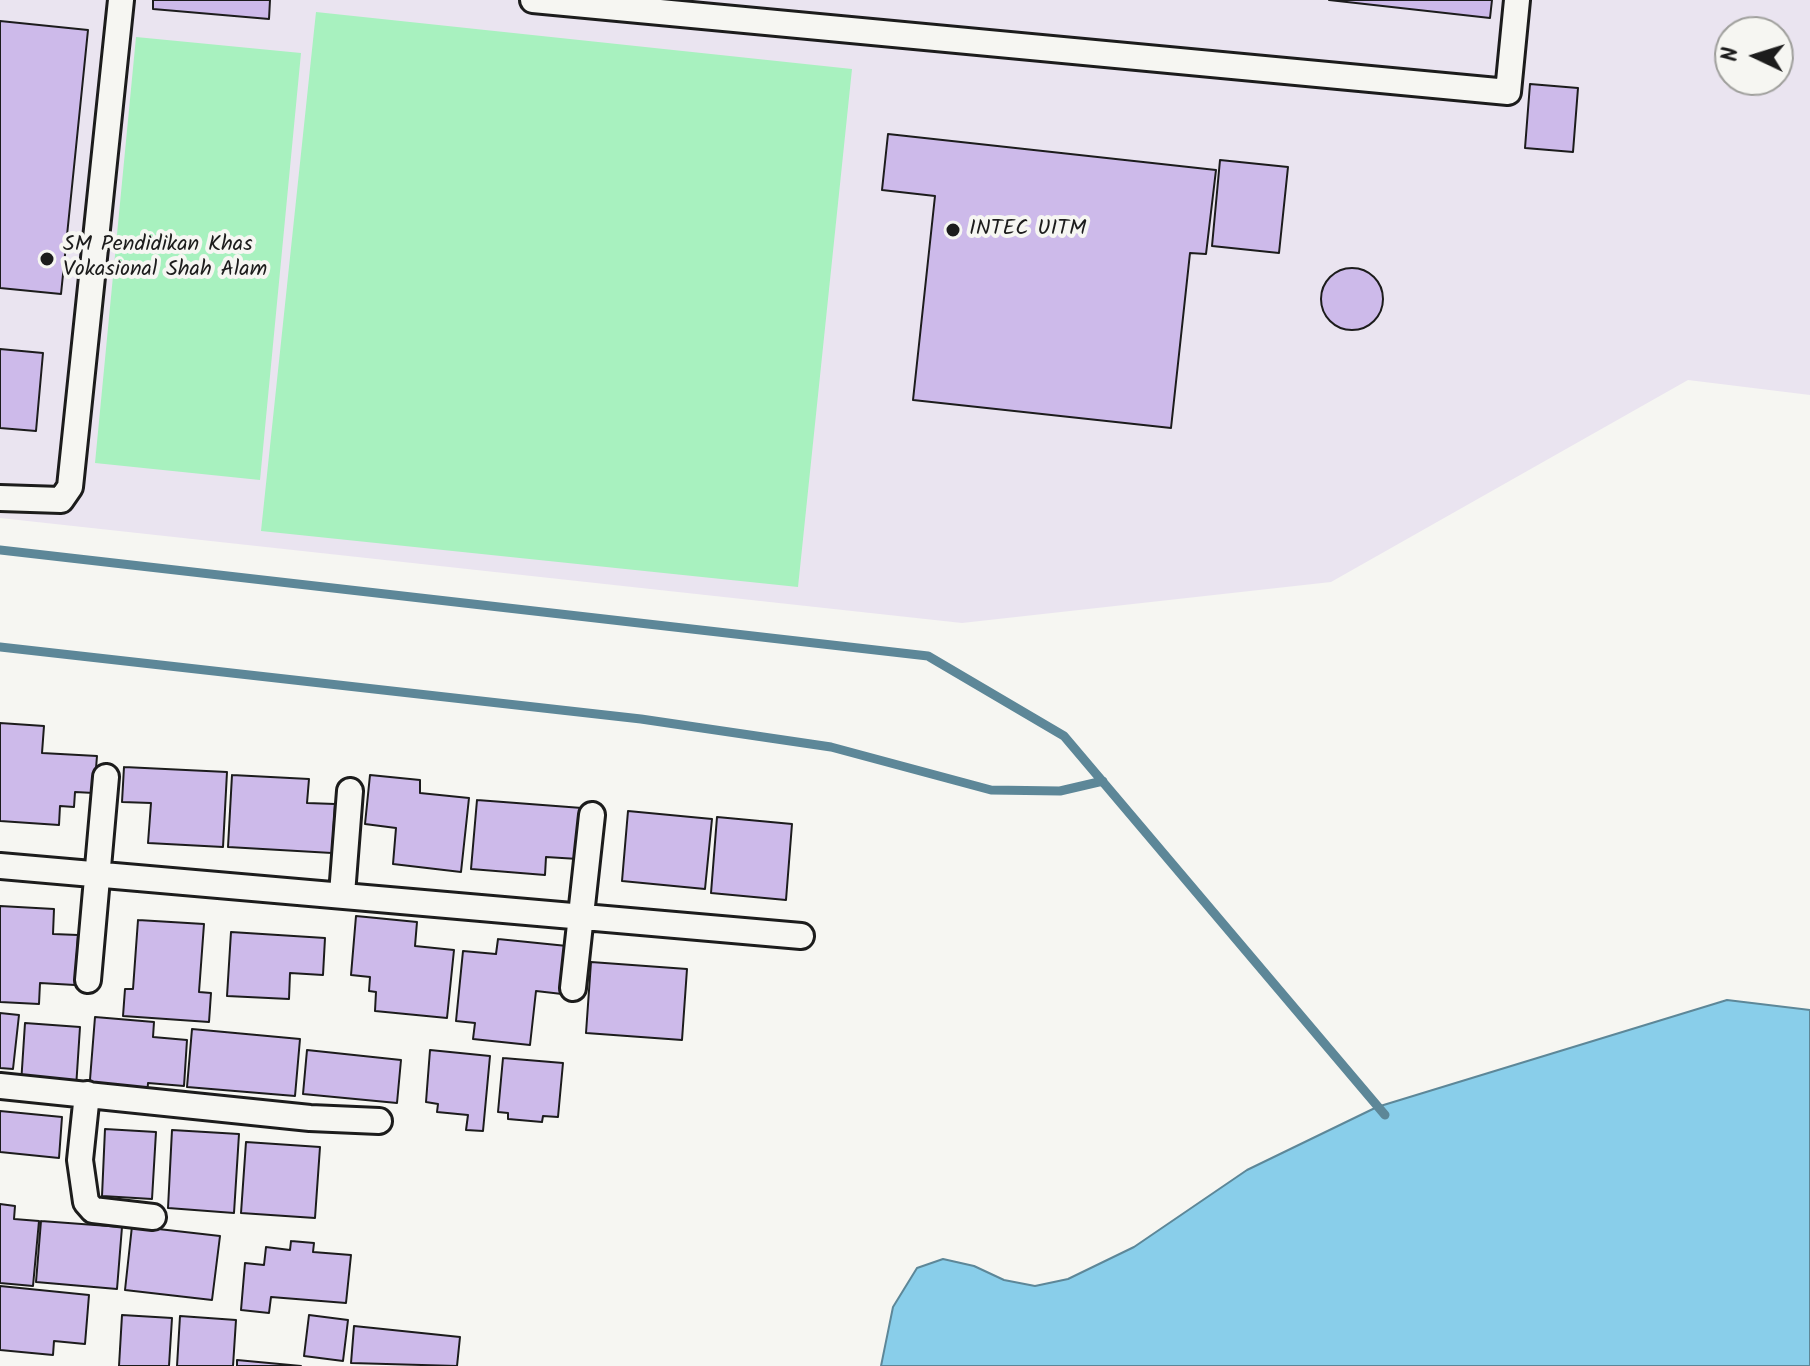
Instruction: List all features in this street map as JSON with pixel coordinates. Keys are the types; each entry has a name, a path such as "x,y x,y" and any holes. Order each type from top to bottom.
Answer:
{"street":[{"path":"0,498 61,500 70,487 121,0"},
{"path":"533,0 1508,92 1517,0"},
{"path":"88,980 106,777"},
{"path":"342,894 350,791"},
{"path":"573,988 592,815"},
{"path":"0,866 801,936"},
{"path":"0,1086 310,1118 379,1121"},
{"path":"87,1094 80,1160 86,1202 93,1210 153,1217"}],"shaded area":[{"name":"INTEC UITM","path":"0,0 1810,0 1810,395 1688,380 1331,582 962,623 0,518"}],"green space":[{"path":"316,12 852,69 798,587 261,531"},
{"path":"136,37 301,53 260,480 95,463"}],"water":[{"path":"1727,1000 1810,1010 1810,1366 881,1366 893,1307 917,1268 943,1259 974,1266 1004,1280 1035,1286 1068,1279 1134,1247 1247,1170 1377,1107"}],"building":[{"path":"153,0 270,0 269,19 153,9"},
{"path":"1329,0 1492,0 1490,18"},
{"path":"0,21 88,30 61,294 0,288"},
{"path":"1530,84 1578,88 1573,152 1525,148"},
{"path":"888,134 1216,170 1206,254 1190,253 1171,428 913,400 935,196 882,190"},
{"path":"1220,160 1288,167 1279,253 1212,246"},
{"path":"1352,268 1374,277 1383,299 1374,321 1352,330 1330,321 1321,299 1330,277"},
{"path":"0,349 43,353 36,431 0,428"},
{"path":"0,723 44,726 42,753 97,756 94,793 75,792 74,807 60,806 59,825 0,821"},
{"path":"124,767 227,772 223,847 148,843 151,803 122,802"},
{"path":"232,775 309,779 307,803 335,804 332,853 228,847"},
{"path":"370,775 420,780 420,793 469,798 461,872 393,864 396,828 365,824"},
{"path":"477,800 582,808 578,859 546,857 545,875 471,869"},
{"path":"628,811 712,819 705,889 622,881"},
{"path":"717,817 792,824 786,900 711,893"},
{"path":"0,906 54,909 53,934 78,935 75,985 40,983 39,1004 0,1002"},
{"path":"356,916 417,922 415,946 454,950 447,1018 375,1011 376,992 369,991 370,977 351,975"},
{"path":"138,920 204,924 199,992 211,993 209,1022 123,1016 125,989 133,989"},
{"path":"231,932 325,938 323,975 290,973 289,999 227,996"},
{"path":"498,939 567,946 562,994 536,991 530,1045 473,1039 475,1023 456,1021 463,951 496,954"},
{"path":"591,962 687,969 682,1040 586,1033"},
{"path":"0,1013 19,1015 13,1069 0,1068"},
{"path":"95,1017 154,1022 153,1037 187,1040 184,1086 148,1083 147,1097 89,1092"},
{"path":"25,1023 80,1027 76,1088 21,1084"},
{"path":"192,1029 300,1039 295,1096 187,1087"},
{"path":"307,1050 401,1060 397,1103 303,1094"},
{"path":"430,1050 490,1056 483,1131 466,1130 468,1115 437,1112 438,1104 426,1102"},
{"path":"503,1058 563,1063 558,1117 543,1116 542,1122 508,1119 508,1113 498,1112"},
{"path":"0,1111 62,1117 59,1158 0,1152"},
{"path":"105,1129 156,1132 152,1199 102,1196"},
{"path":"172,1130 239,1134 234,1213 168,1208"},
{"path":"246,1142 320,1147 315,1218 241,1213"},
{"path":"0,1204 15,1206 14,1219 39,1221 33,1286 0,1283"},
{"path":"41,1221 122,1227 117,1289 36,1282"},
{"path":"132,1226 220,1236 212,1300 125,1290"},
{"path":"291,1241 314,1243 313,1252 351,1255 346,1303 271,1297 269,1313 241,1310 245,1263 264,1265 266,1247 290,1250"},
{"path":"0,1286 89,1295 85,1344 54,1341 53,1355 0,1350"},
{"path":"122,1315 172,1318 169,1366 119,1366"},
{"path":"309,1315 348,1320 343,1361 304,1356"},
{"path":"180,1316 236,1320 233,1366 177,1366"},
{"path":"354,1326 460,1337 457,1366 351,1363"},
{"path":"237,1360 301,1366 237,1366"}],"waterway":[{"path":"0,550 928,656 1064,736 1385,1115"},
{"path":"0,647 641,719 831,747 991,790 1060,791 1103,781"}],"place":[{"name":"INTEC UITM","path":"953,230"},
{"name":"SM Pendidikan Khas Vokasional Shah Alam","path":"47,259"}]}
